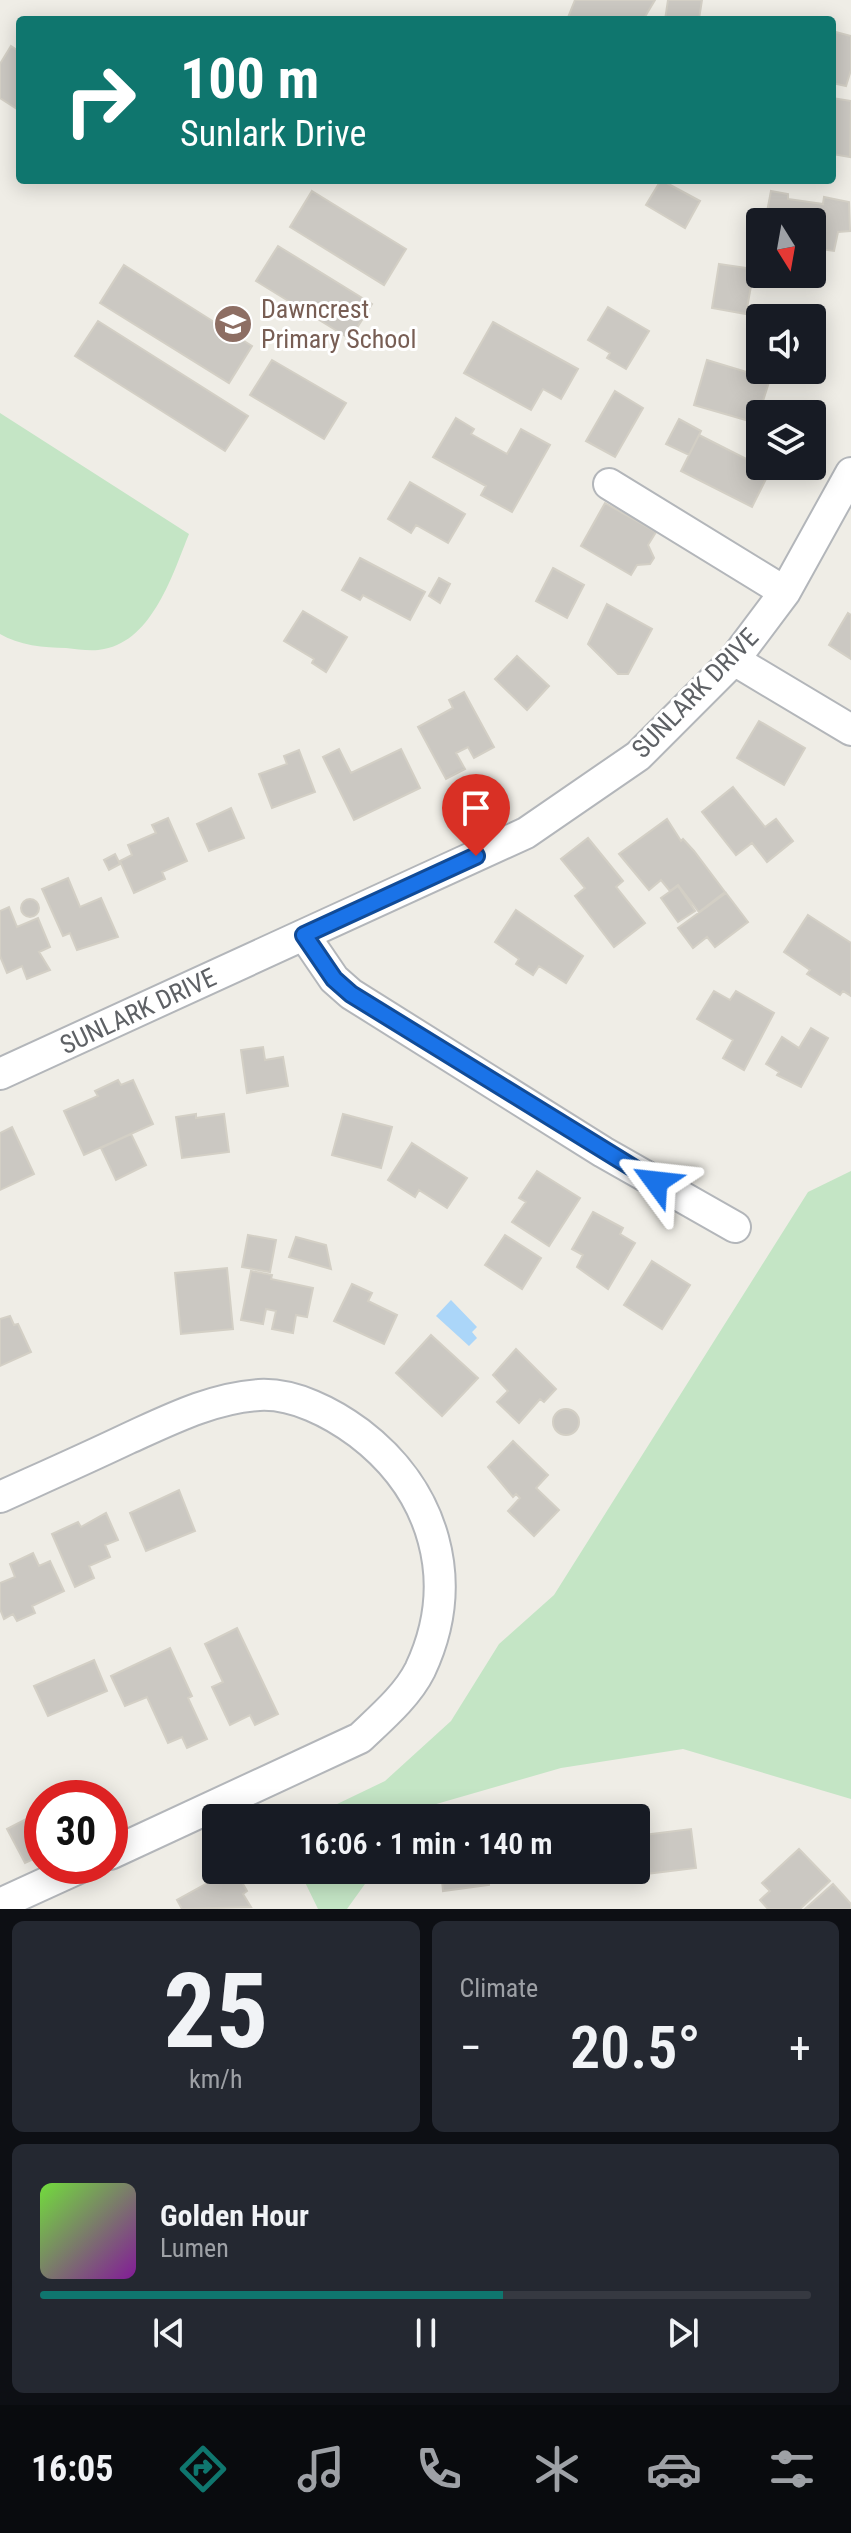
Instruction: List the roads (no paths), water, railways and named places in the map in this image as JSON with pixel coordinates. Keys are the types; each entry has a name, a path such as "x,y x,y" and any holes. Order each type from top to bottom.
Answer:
{"street":[{"name":"SUNLARK DRIVE","path":"0,1074 526,833 638,756 734,660 785,592 851,473"},
{"path":"609,484 785,592"},
{"path":"734,660 851,730"},
{"path":"304,935 334,979 351,994 603,1152 735,1227"},
{"path":"0,1497 201,1406 261,1395 327,1409 388,1455 422,1502 437,1554 439,1605 420,1670 390,1709 360,1738 128,1846"},
{"path":"0,1904 44,1884"}],"water":[{"path":"451,1300 477,1327 472,1332 477,1338 469,1346 436,1316"}],"place":[{"name":"Dawncrest Primary School","path":"233,324"}]}
